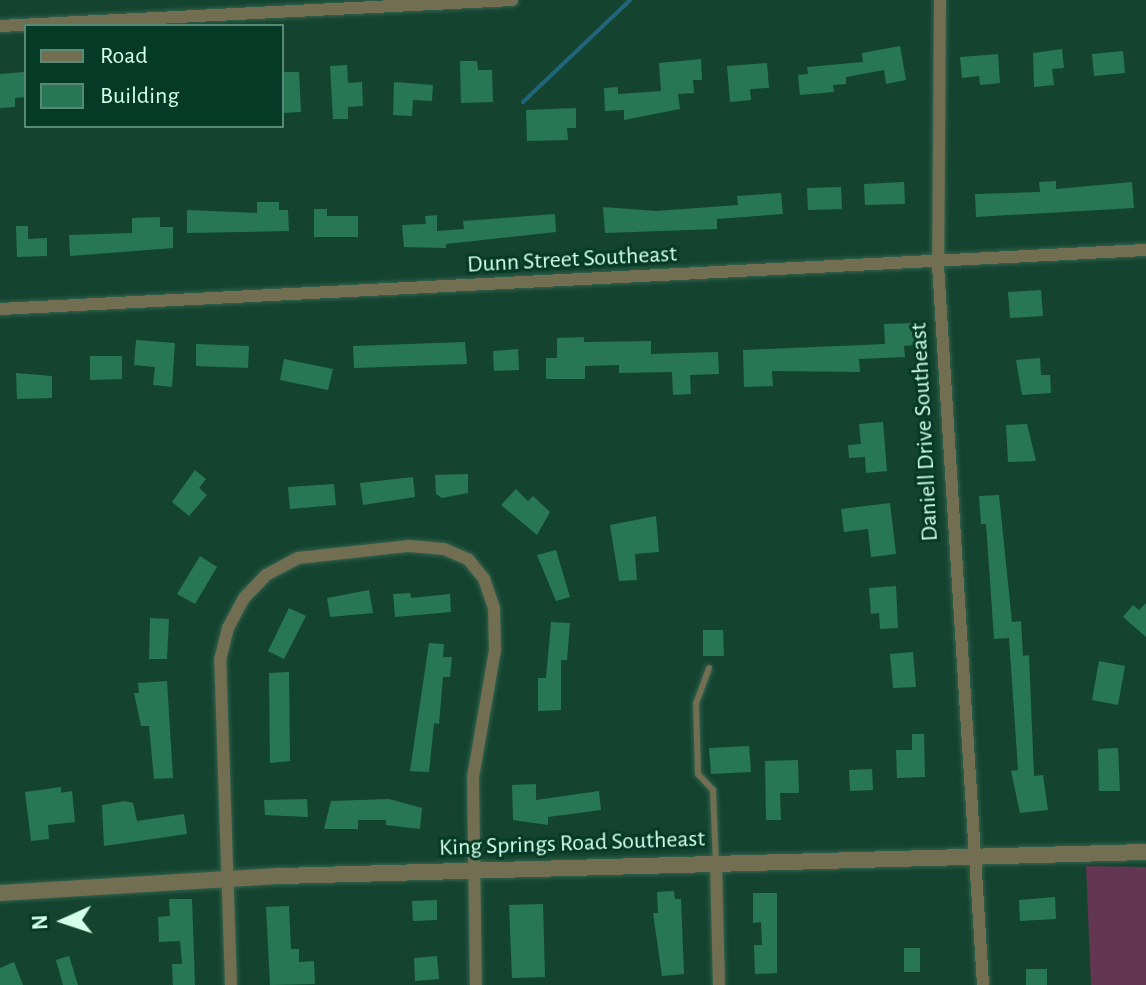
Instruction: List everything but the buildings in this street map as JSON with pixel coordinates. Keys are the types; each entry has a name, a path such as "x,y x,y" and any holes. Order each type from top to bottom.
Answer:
{"street":[{"path":"39,24 512,0"},
{"name":"Daniell Drive Southeast","path":"940,0 938,265 983,985"},
{"path":"0,26 24,25"},
{"name":"Dunn Street Southeast","path":"0,309 938,265 1146,250"},
{"path":"231,985 220,660 244,598 266,575 298,558 409,546 444,549 468,559 484,579 494,608 495,650 473,777 476,985"},
{"name":"King Springs Road Southeast","path":"0,893 229,878 977,860 1146,852"},
{"path":"716,864 719,985"}],"lane":[{"path":"709,668 696,703 698,774 713,790 716,864"}],"shaded area":[{"path":"1086,866 1146,867 1146,985 1091,985"}],"waterway":[{"path":"523,102 630,0"}]}
